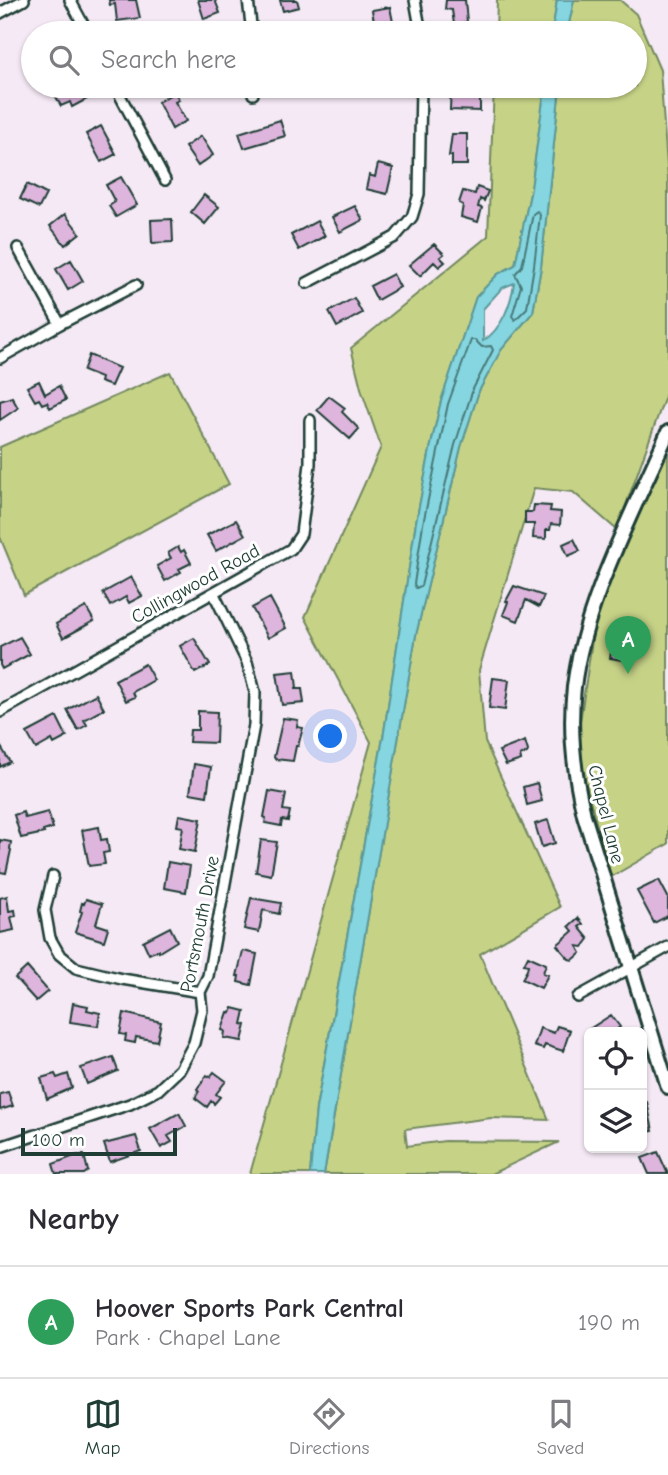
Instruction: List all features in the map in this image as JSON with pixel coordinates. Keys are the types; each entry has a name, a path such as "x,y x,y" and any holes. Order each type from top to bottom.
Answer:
{"street":[{"path":"0,13 24,0"},
{"path":"71,0 82,21"},
{"path":"248,0 251,21"},
{"path":"415,0 419,21"},
{"path":"122,98 165,180"},
{"path":"307,283 394,237 412,217 419,194 421,98"},
{"path":"18,248 60,324"},
{"path":"0,358 136,285"},
{"name":"Collingwood Road","path":"0,712 291,549 301,534 310,464 310,420"},
{"name":"Chapel Lane","path":"668,432 600,589 574,686 572,708 577,784 668,1087"},
{"name":"Portsmouth Drive","path":"0,1147 130,1104 158,1090 180,1069 194,1043 202,1010 200,992 208,976 254,725 255,692 247,662 214,594"},
{"path":"53,876 46,910 50,938 59,954 76,968 200,992"},
{"path":"578,997 668,947"}],"green space":[{"path":"497,0 557,0 554,21 496,21"},
{"path":"574,0 620,0 636,14 639,21 570,21"},
{"path":"647,40 660,70 668,180 668,388 617,530 573,492 534,488 479,670 485,742 560,907 480,954 549,1120 491,1118 405,1129 407,1146 445,1141 559,1142 491,1174 324,1174 416,635 461,447 479,391 501,350 533,312 541,267 559,98 647,98"},
{"path":"494,98 543,98 531,189 515,265 498,274 476,297 441,401 431,445 416,522 384,732 316,1108 310,1174 250,1174 371,742 305,617 381,447 362,392 351,348 488,236"},
{"path":"170,372 229,484 24,595 0,537 0,447"},
{"path":"668,451 668,844 611,877 576,749 598,600"}],"water":[{"path":"557,0 574,0 570,21 554,21"},
{"path":"543,98 559,98 541,267 533,312 501,350 479,391 461,447 416,635 324,1174 310,1174 316,1109 384,732 416,522 431,445 441,401 476,297 498,274 515,265 531,189","holes":["514,283 508,307 495,330 483,341 483,309 502,288"]}],"building":[{"path":"109,0 136,0 140,18 117,21 115,4 110,5"},
{"path":"198,0 215,0 220,13 204,19"},
{"path":"280,0 297,0 299,7 283,11"},
{"path":"446,0 465,0 467,21 454,21 452,10 445,9"},
{"path":"390,7 393,21 374,21 372,10"},
{"path":"57,98 87,99 72,107 70,102 61,106"},
{"path":"165,98 178,98 175,102 186,121 172,129 158,102"},
{"path":"450,98 480,99 480,111 450,110"},
{"path":"280,120 285,136 244,148 239,133"},
{"path":"101,126 116,154 101,162 86,134"},
{"path":"452,134 467,134 467,165 452,165 452,156 449,156"},
{"path":"201,136 213,155 198,166 185,147"},
{"path":"378,164 393,168 387,194 366,189 369,175 375,177"},
{"path":"121,177 137,205 116,217 109,206 115,202 106,185"},
{"path":"27,184 46,194 39,208 20,199"},
{"path":"477,187 488,191 484,201 480,199 478,207 482,208 478,222 461,217 463,205 459,203 463,191 475,194"},
{"path":"204,195 219,207 205,224 191,212"},
{"path":"355,206 363,220 340,232 332,217"},
{"path":"65,214 80,233 65,245 50,226"},
{"path":"172,219 173,242 152,243 151,220"},
{"path":"317,221 325,236 299,250 291,235"},
{"path":"434,244 444,254 440,257 445,262 439,267 434,262 420,276 409,265"},
{"path":"71,260 83,281 68,290 56,269"},
{"path":"393,274 400,287 377,300 370,286"},
{"path":"354,298 362,313 337,327 329,312"},
{"path":"89,355 119,368 111,386 100,382 101,378 83,371"},
{"path":"39,381 45,394 59,386 66,400 50,408 47,402 42,404 39,399 35,401 27,387"},
{"path":"329,396 345,408 342,412 359,429 350,439 317,410"},
{"path":"12,397 18,408 0,420 0,401"},
{"path":"534,505 551,506 550,511 561,512 560,525 551,524 550,530 546,530 546,539 533,538 534,524 525,524 525,512 533,512"},
{"path":"236,520 245,535 216,551 207,535"},
{"path":"574,539 580,551 568,556 563,544"},
{"path":"178,547 181,552 184,550 191,563 165,581 157,566 171,558 168,553"},
{"path":"131,577 142,596 129,603 126,597 110,606 103,593"},
{"path":"514,586 544,596 539,607 526,600 518,621 503,615 508,602 506,601"},
{"path":"270,598 286,628 268,638 252,608"},
{"path":"86,607 94,621 63,638 56,624"},
{"path":"614,636 627,639 626,643 631,645 630,650 624,649 622,660 610,658"},
{"path":"20,637 30,654 2,669 0,647"},
{"path":"194,638 210,665 195,673 180,646"},
{"path":"145,664 154,680 133,692 135,697 126,701 115,680"},
{"path":"295,671 295,689 302,689 304,703 282,705 277,673"},
{"path":"493,678 509,680 505,710 489,708"},
{"path":"96,694 104,709 84,720 87,725 78,730 67,710"},
{"path":"198,711 217,712 216,743 189,742 190,730 198,730"},
{"path":"57,717 67,737 54,744 52,740 36,749 27,733"},
{"path":"283,718 298,720 297,727 303,728 293,761 274,757"},
{"path":"525,741 527,753 520,756 521,760 506,765 499,751"},
{"path":"0,748 10,762 0,767"},
{"path":"194,764 211,767 207,796 190,793"},
{"path":"537,783 542,801 527,805 523,787"},
{"path":"269,791 286,794 283,810 290,811 288,821 282,820 281,826 265,823"},
{"path":"23,812 25,818 48,812 53,828 21,838 14,815"},
{"path":"179,815 201,819 195,852 179,849 183,827 177,826"},
{"path":"548,820 555,843 542,847 535,824"},
{"path":"99,827 101,840 107,839 109,852 103,853 105,864 89,866 82,830"},
{"path":"0,840 11,842 6,873 0,872"},
{"path":"261,840 277,842 271,875 256,872"},
{"path":"168,862 190,866 186,892 164,888"},
{"path":"659,880 668,897 668,916 654,923 637,891"},
{"path":"7,896 9,911 15,910 16,916 11,917 14,930 0,933 0,898"},
{"path":"251,898 281,903 279,914 263,910 259,932 244,929"},
{"path":"86,899 102,904 96,924 108,928 104,941 75,932 82,912 82,903 84,904"},
{"path":"578,918 583,924 579,927 589,939 583,947 577,946 581,953 573,960 557,945 573,931 569,926"},
{"path":"170,927 177,941 159,952 158,950 149,954 143,941"},
{"path":"243,951 257,954 251,985 238,982"},
{"path":"528,956 546,964 543,973 548,975 541,988 522,979 527,970 528,965 524,964"},
{"path":"27,967 48,991 36,1001 15,978"},
{"path":"73,1003 88,1006 87,1010 100,1013 98,1026 70,1022"},
{"path":"233,1008 245,1011 242,1024 246,1025 242,1041 224,1038 225,1031 222,1030 228,1012 231,1013"},
{"path":"124,1013 161,1022 157,1041 136,1037 135,1043 125,1041 126,1035 120,1034"},
{"path":"611,1015 620,1027 593,1027"},
{"path":"557,1026 570,1030 563,1051 545,1045 543,1049 534,1046 540,1028 554,1033"},
{"path":"113,1057 118,1071 87,1084 81,1068"},
{"path":"214,1072 226,1081 216,1094 220,1097 214,1104 211,1101 207,1107 195,1098 199,1091 197,1089 207,1075 210,1077"},
{"path":"55,1074 57,1078 68,1074 72,1088 47,1099 41,1078"},
{"path":"8,1092 13,1106 0,1110 0,1094"},
{"path":"647,1102 653,1131 647,1132"},
{"path":"179,1113 186,1126 168,1136 172,1142 161,1148 150,1129"},
{"path":"136,1136 141,1151 110,1162 104,1144"},
{"path":"658,1152 668,1174 649,1174 642,1158"},
{"path":"84,1155 88,1171 84,1174 56,1174 53,1164"}],"place":[{"name":"Hoover Sports Park Central","path":"628,674"}]}
